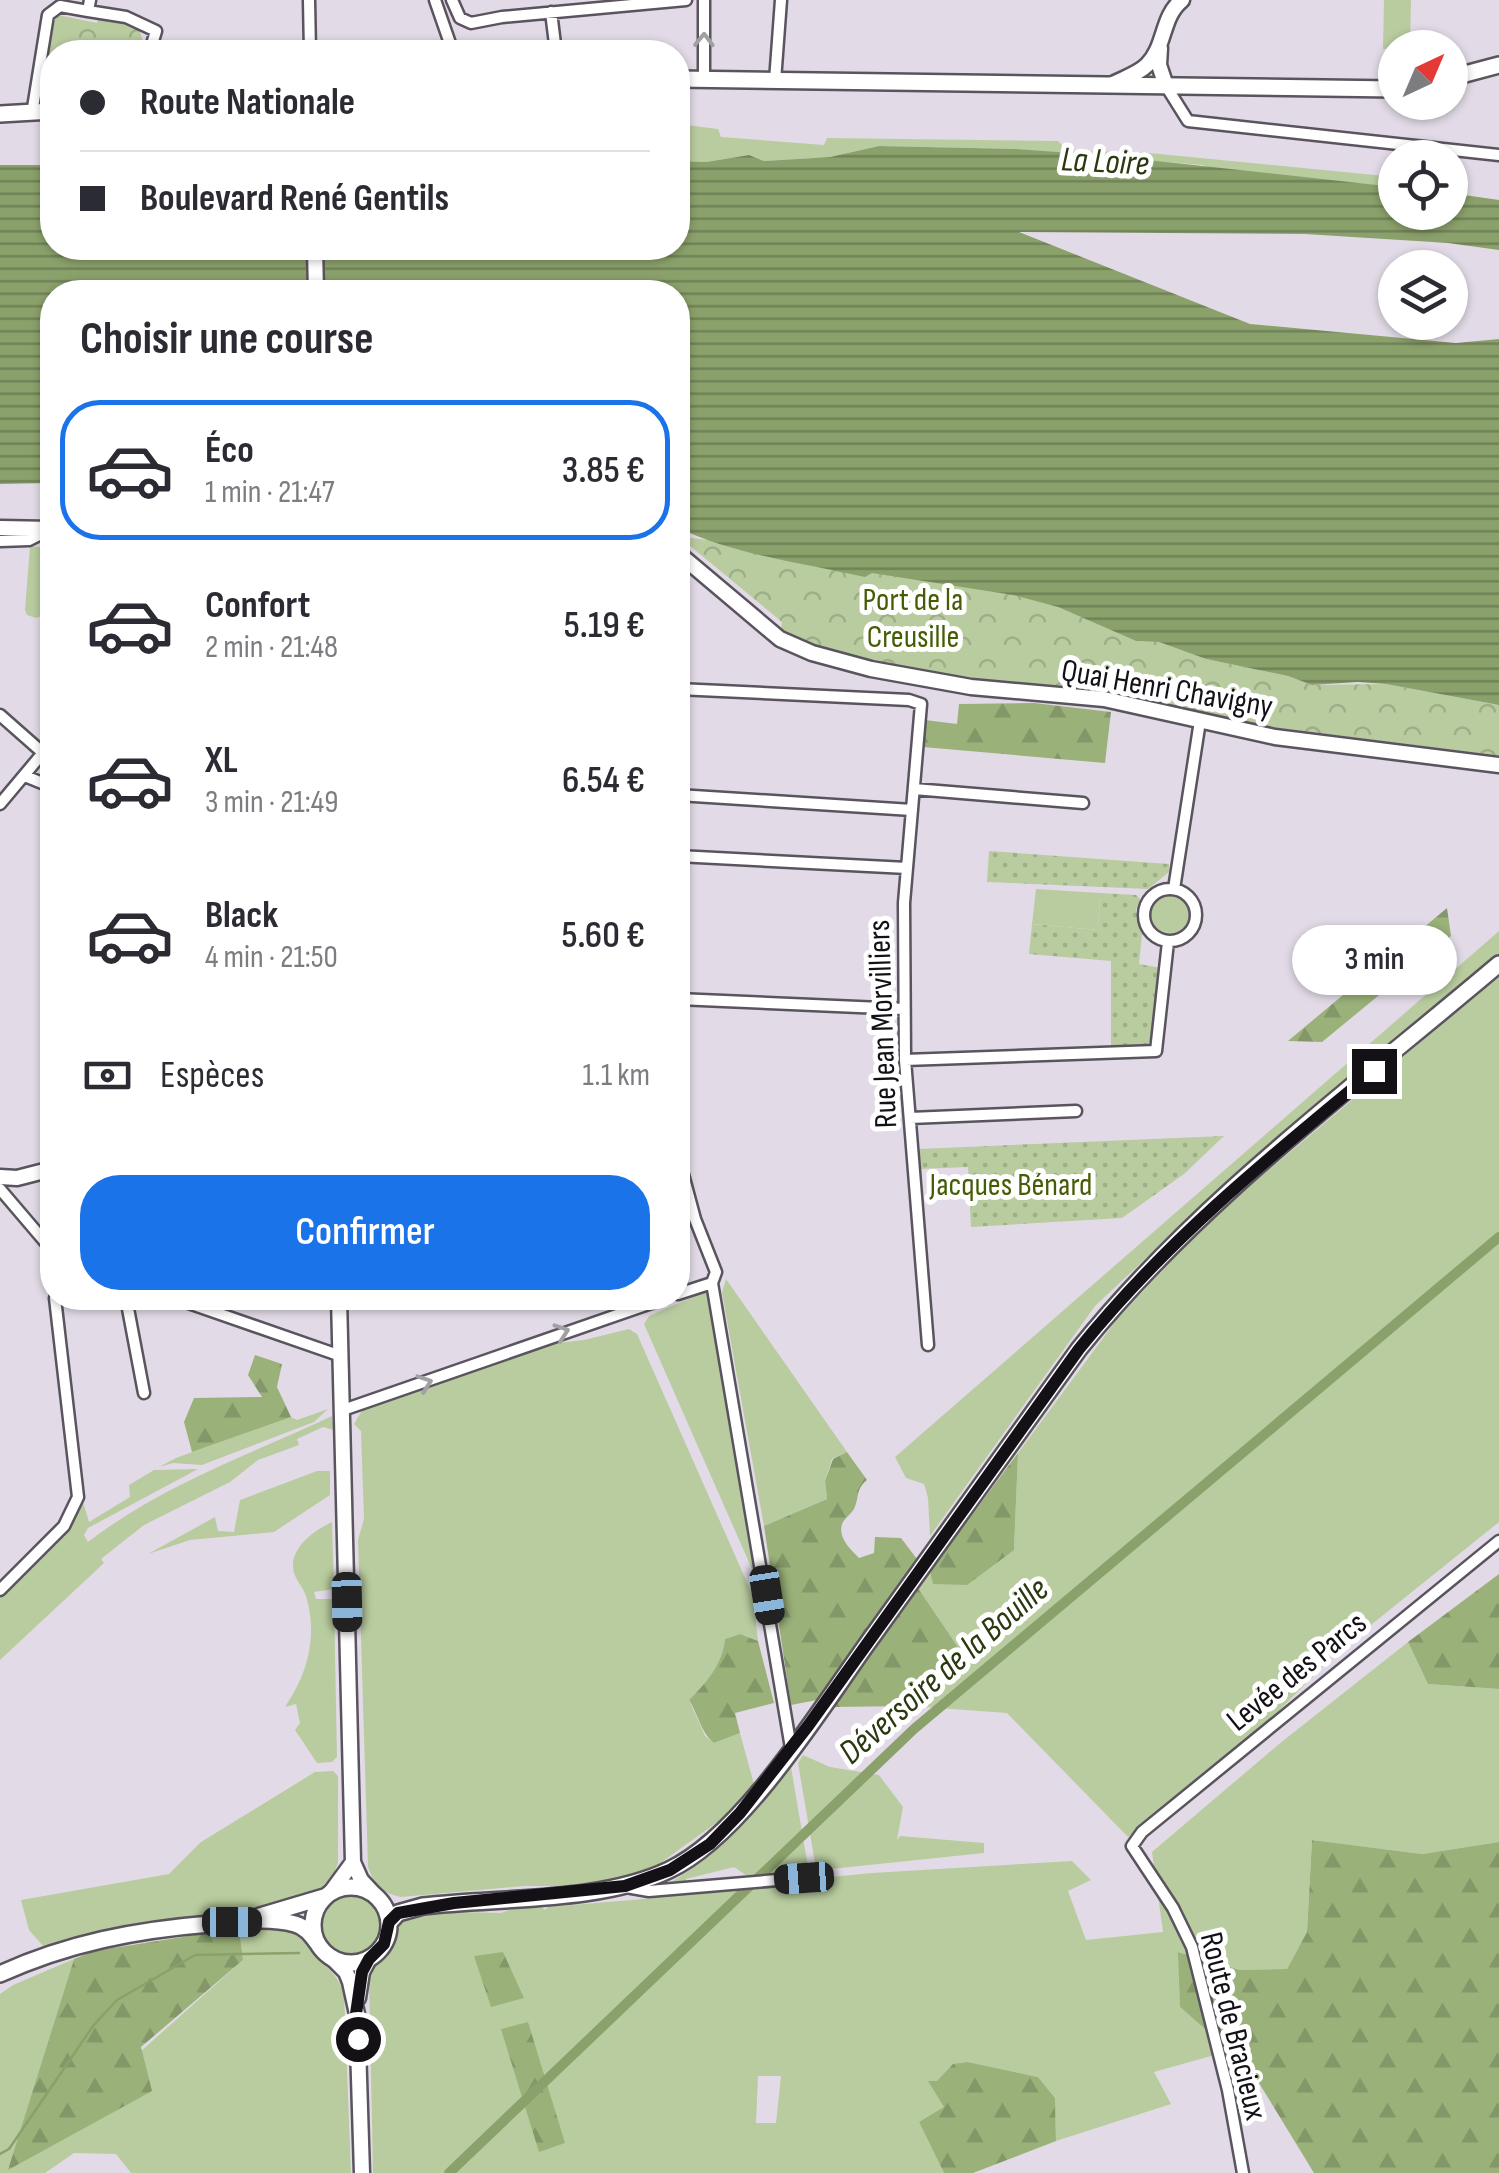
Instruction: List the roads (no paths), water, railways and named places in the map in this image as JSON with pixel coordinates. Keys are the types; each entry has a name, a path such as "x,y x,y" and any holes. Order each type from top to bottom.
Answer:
{"main road":[{"path":"1166,86 1159,65 1160,44 1177,1"},
{"path":"1110,86 1143,69 1160,44"},
{"path":"1468,73 1499,65"},
{"path":"690,79 1378,89"},
{"path":"0,114 40,113"},
{"path":"1,532 40,530"},
{"name":"Quai Henri Chavigny","path":"690,564 780,638 812,653 936,682 1104,699 1275,737 1499,765"},
{"path":"389,1922 408,1909 625,1886 670,1870 710,1844 792,1748 1079,1349 1125,1292 1226,1194 1499,964"},
{"path":"0,1177 17,1178 40,1172"},
{"path":"339,1310 353,1862 361,1880 385,1907 389,1922 384,1944 362,1972 356,2014"},
{"path":"318,1944 314,1916 353,1862"},
{"path":"0,1974 43,1954 108,1936 232,1922 294,1909 357,1887 376,1896 454,1903"},
{"path":"232,1922 295,1924 308,1932 348,1976 356,2014 362,2173"},
{"path":"332,1958 349,1963 369,1959"}],"street":[{"path":"309,0 310,40"},
{"path":"435,0 450,40"},
{"path":"452,0 462,22 471,23 686,0"},
{"path":"704,0 704,80"},
{"path":"775,81 780,0"},
{"path":"44,40 48,15 60,6 89,6 156,31 153,40"},
{"path":"551,12 554,40"},
{"path":"32,114 40,64"},
{"path":"1166,86 1188,121 1499,155"},
{"name":"Rue Jean Morvilliers","path":"690,689 920,703 907,868 904,1060 928,1344"},
{"path":"0,715 40,750"},
{"path":"1174,889 1200,721"},
{"path":"0,804 40,755"},
{"path":"25,776 40,782"},
{"path":"0,782 13,787"},
{"path":"914,789 1083,803"},
{"path":"690,795 912,810"},
{"path":"690,857 907,868"},
{"path":"1174,889 1190,898 1197,914 1192,931 1168,942 1147,928 1144,912 1152,896 1174,889"},
{"path":"904,1060 1156,1051 1168,942"},
{"path":"690,1000 904,1009"},
{"path":"910,1118 1076,1112"},
{"path":"0,1189 40,1237"},
{"path":"690,1200 716,1272 712,1284 792,1748"},
{"path":"690,1290 712,1284"},
{"path":"0,1590 64,1526 78,1497 56,1310"},
{"path":"128,1310 144,1393"},
{"path":"209,1310 341,1356"},
{"path":"343,1410 631,1310"},
{"name":"Levée des Parcs","path":"1132,1846 1142,1832 1499,1540"},
{"name":"Route de Bracieux","path":"1132,1846 1174,1908 1192,1947 1228,2090 1243,2173"},
{"path":"625,1886 649,1890 813,1877"}],"water":[{"name":"La Loire","path":"879,146 1017,149 1378,185 1378,230 1468,230 1468,196 1499,200 1499,250 1305,234 1019,232 1250,324 1378,336 1378,340 1456,343 1499,339 1499,705 1386,684 1312,685 1288,676 1206,659 1159,642 1136,641 1058,607 1013,595 872,573 865,577 746,552 690,533 690,280 40,280 40,483 0,484 0,165 40,165 40,260 690,260 690,161 749,155 764,161 830,157"}],"waterway":[{"name":"Déversoire de la Bouille","path":"449,2173 914,1729 1499,1237"},
{"path":"0,2154 9,2149 93,2026 117,2000 195,1955 299,1953"}],"park label":[{"name":"Port de la Creusille","path":"913,618"},
{"name":"Jacques Bénard","path":"1011,1185"}]}
